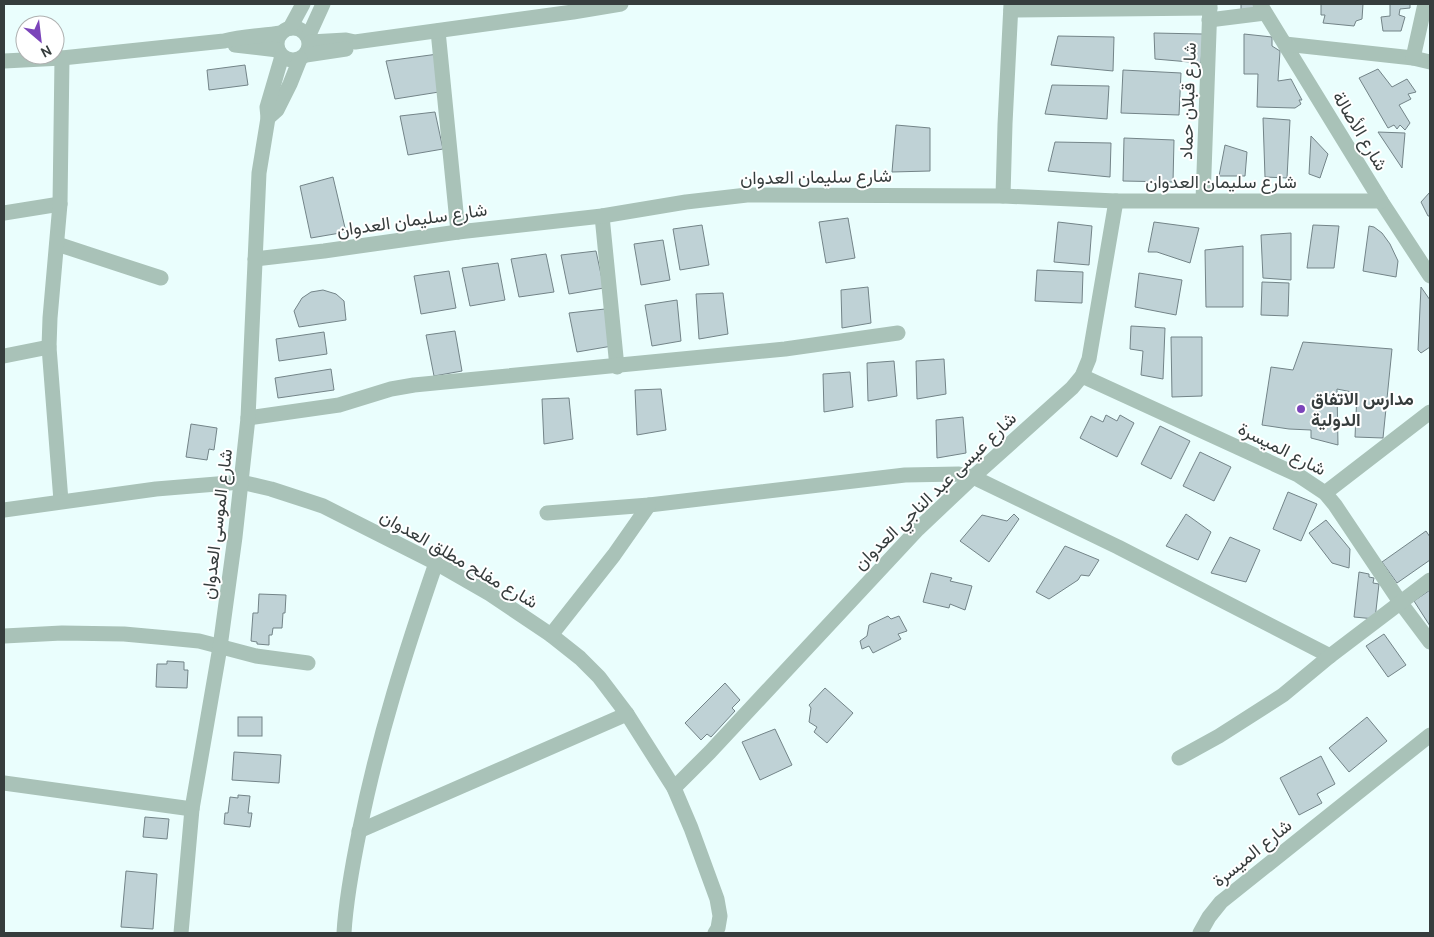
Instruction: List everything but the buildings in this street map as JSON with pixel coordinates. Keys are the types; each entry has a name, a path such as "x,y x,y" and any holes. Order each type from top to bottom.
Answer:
{"street":[{"path":"280,53 277,41 303,4"},
{"name":"شارع الموسى العدوان","path":"268,118 277,110 290,84 323,4"},
{"path":"224,41 234,45 280,53 290,60 306,48 346,40 355,42 621,4"},
{"path":"1413,58 1425,4"},
{"path":"1003,196 1011,7 1210,10 1262,8"},
{"name":"شارع الأصالة","path":"1262,8 1381,202 1430,276"},
{"name":"شارع قبلان حماد","path":"1203,200 1210,10"},
{"path":"65,58 224,41 301,29 306,48"},
{"path":"438,31 458,232"},
{"path":"1285,44 1413,58 1430,62"},
{"name":"شارع الموسى العدوان","path":"181,933 192,809 220,647 242,482 248,418 259,173 268,118 267,107 280,53"},
{"path":"61,501 50,348 50,310 60,204 62,65"},
{"name":"شارع سليمان العدوان","path":"255,259 458,232 602,216 686,202 747,195 1003,196 1116,201 1381,202"},
{"name":"شارع عيسى عبد الناجي العدوان","path":"674,788 912,536 1082,376 1089,359 1116,201"},
{"path":"4,213 60,204"},
{"path":"602,216 616,367"},
{"path":"57,244 161,278"},
{"path":"248,418 339,405 372,394 399,388 785,349 898,333"},
{"path":"4,356 50,348"},
{"name":"شارع الميسرة","path":"1082,376 1203,432 1269,460 1325,492 1400,602 1430,642"},
{"path":"1325,492 1430,412"},
{"path":"546,513 649,505 905,475 959,474 973,477 1118,547 1330,656"},
{"name":"شارع مفلح مطلق العدوان","path":"4,510 156,489 242,482 290,494 323,506 436,563 490,594 551,635 580,658 599,677 627,714 674,788 712,882 720,916 715,933"},
{"path":"551,635 614,555 649,505"},
{"path":"344,933 352,866 379,744 415,624 436,563"},
{"path":"1180,758 1219,736 1283,695 1330,656 1430,580"},
{"path":"4,636 62,633 124,634 199,641 256,656 308,663"},
{"path":"359,831 627,714"},
{"name":"شارع الميسرة","path":"1200,933 1209,917 1221,902 1430,735"},
{"path":"4,782 192,809"},
{"path":"720,916 729,933"}],"place":[{"name":"مدارس الاتفاق الدولية","path":"1301,409"}]}
